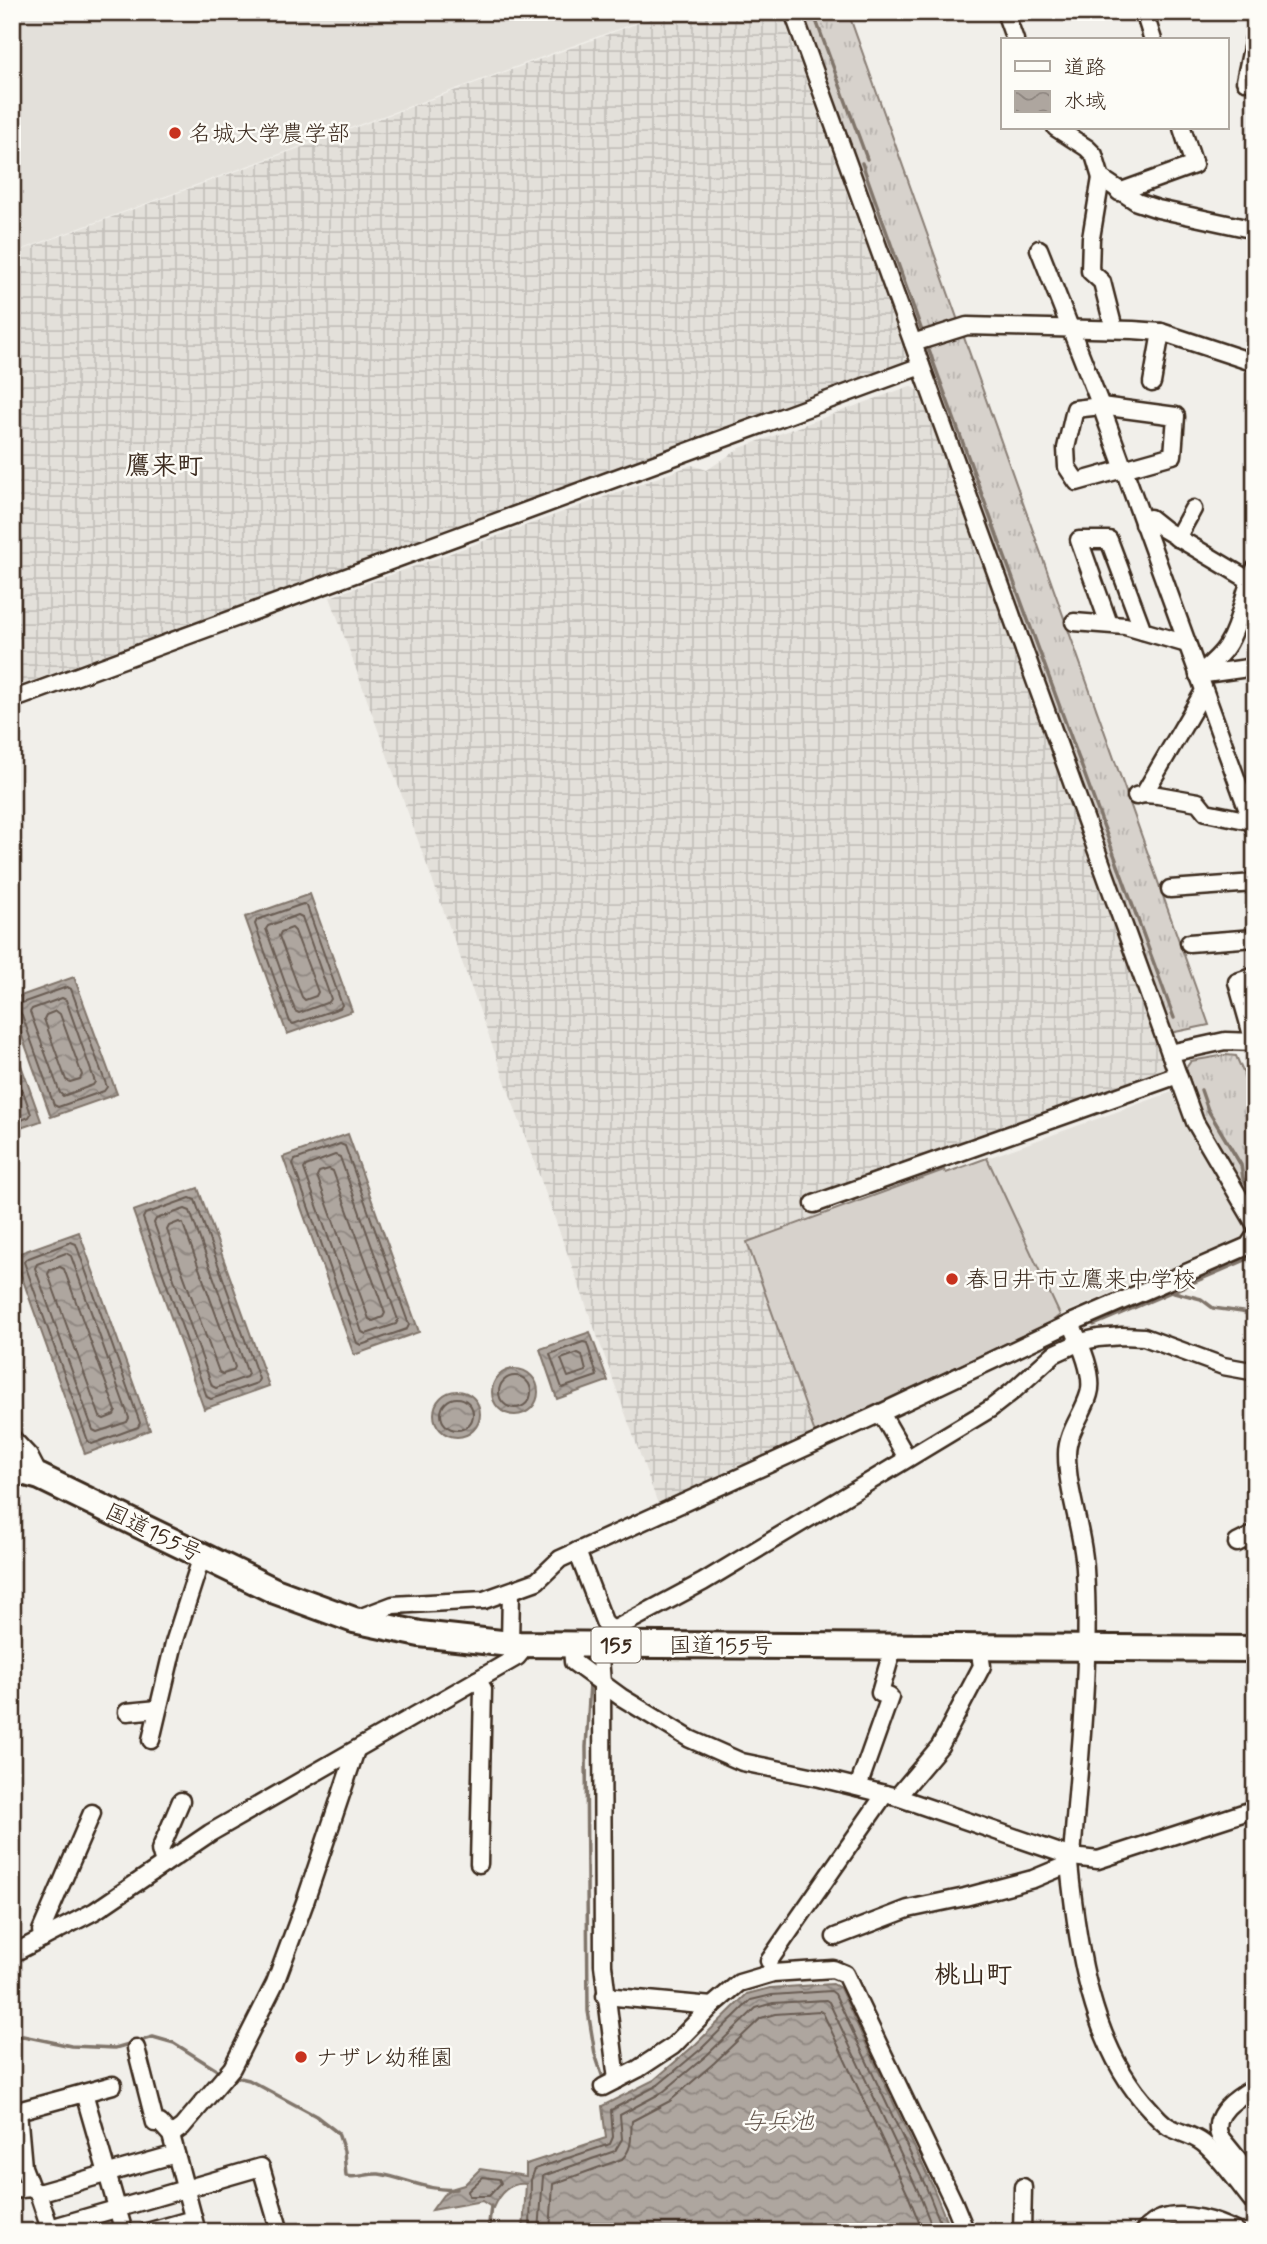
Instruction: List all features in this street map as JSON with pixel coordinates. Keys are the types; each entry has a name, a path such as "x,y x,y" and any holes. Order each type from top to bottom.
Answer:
{"highway":[{"name":"国道155号","path":"12,1469 40,1477 275,1591 354,1620 420,1634 519,1644 572,1644 608,1640 979,1648 1255,1649"}],"street":[{"path":"793,12 1195,1122 1255,1224"},
{"path":"1005,12 1013,38"},
{"path":"1144,12 1152,38"},
{"path":"1245,81 1255,34"},
{"path":"1059,130 1094,155 1101,178 1091,238 1090,271 1102,282 1114,329"},
{"path":"1119,192 1194,165 1183,130"},
{"path":"1101,178 1137,202 1255,230"},
{"path":"1039,249 1101,406 1254,824"},
{"path":"913,343 967,326 1114,329 1161,332 1255,363"},
{"path":"1152,383 1161,332"},
{"path":"12,700 921,366"},
{"path":"1101,406 1176,416 1173,455 1077,482 1067,467 1066,448 1075,409 1101,406"},
{"path":"1177,538 1193,509"},
{"path":"1143,524 1150,518 1177,538 1252,581 1225,649 1198,675"},
{"path":"1109,624 1079,540 1109,540 1143,631"},
{"path":"1074,622 1109,624 1187,644"},
{"path":"1198,675 1255,667"},
{"path":"1204,691 1140,795 1198,802 1206,812 1254,824"},
{"path":"1170,889 1255,883"},
{"path":"1189,943 1255,938"},
{"path":"1170,1053 1225,1041 1254,1042 1237,982 1255,976"},
{"path":"814,1204 1178,1075"},
{"path":"354,1620 393,1605 484,1600 537,1581 560,1559 1071,1323 1248,1246 1255,1237"},
{"path":"1071,1323 1087,1366 1091,1392 1071,1432 1067,1451 1068,1475 1082,1539 1085,1570 1087,1648 1071,1861 1075,1922 1084,1968 1101,2029 1125,2077 1147,2107 1167,2126 1196,2138 1207,2146 1255,2204"},
{"path":"608,1640 990,1409 1054,1354 1080,1342 1122,1336 1144,1337 1223,1366 1253,1373"},
{"path":"881,1413 907,1458"},
{"path":"12,1438 29,1456 40,1477"},
{"path":"1237,1543 1255,1534"},
{"path":"577,1551 605,1624 608,1640 602,1683 603,1965 610,2083 638,2070 673,2046 739,1983 773,1973 833,1969 845,1974 943,2178 966,2232"},
{"path":"151,1740 174,1643 202,1556"},
{"path":"12,1954 95,1911 210,1833 517,1657 519,1644 511,1591"},
{"path":"572,1644 573,1662 621,1697 690,1740 742,1762 891,1796 1071,1861 1098,1860 1255,1809"},
{"path":"858,1787 890,1697 880,1693 894,1646"},
{"path":"769,1961 891,1796 940,1746 982,1666 979,1648"},
{"path":"477,1680 482,1689 479,1864"},
{"path":"127,1712 158,1709"},
{"path":"171,2135 182,2127 232,2068 275,1983 306,1902 356,1750"},
{"path":"164,1864 160,1850 181,1801"},
{"path":"43,1938 41,1931 92,1813"},
{"path":"835,1937 908,1909 1033,1879 1071,1861"},
{"path":"605,1996 712,2006"},
{"path":"136,2048 155,2123 160,2123 171,2135 195,2225 147,2232"},
{"path":"113,2085 18,2110 23,2167 50,2230 261,2167 280,2232"},
{"path":"1255,2087 1226,2108 1219,2119 1217,2131 1255,2180"},
{"path":"84,2093 124,2232"},
{"path":"12,2190 35,2191 176,2154"},
{"path":"1022,2232 1023,2187"},
{"path":"1143,2232 1158,2219 1177,2215 1228,2227 1237,2232"}],"shaded area":[{"name":"名城大学農学部","path":"12,12 664,12 12,253"},
{"path":"668,12 781,12 906,356 901,365 12,688 12,254"},
{"path":"910,386 919,391 1165,1070 809,1196 816,1216 747,1242 815,1433 658,1504 330,597 692,465 707,470 740,448"},
{"name":"春日井市立鷹来中学校","path":"1172,1092 1186,1127 1245,1227 1244,1236 1060,1315 1050,1323 815,1433 816,1216 944,1170 946,1173"}],"green space":[{"path":"801,12 848,12 1209,1025 1170,1033"},
{"path":"1236,1056 1255,1099 1255,1207 1203,1120 1189,1089 1192,1087 1186,1068 1191,1061"},
{"name":"春日井市立鷹来中学校","path":"987,1158 1060,1315 1050,1323 815,1433 747,1242 944,1170 946,1173"}],"water":[{"path":"310,894 352,1011 287,1034 245,917"},
{"path":"74,977 117,1094 51,1117 12,1008 12,999"},
{"path":"12,1040 41,1121 12,1131"},
{"path":"348,1134 419,1332 354,1355 283,1157"},
{"path":"198,1188 269,1386 204,1409 133,1211"},
{"path":"79,1232 150,1430 85,1454 14,1255"},
{"path":"590,1332 608,1381 557,1399 540,1349"},
{"path":"515,1369 531,1376 538,1392 531,1408 515,1415 499,1408 492,1392 499,1376"},
{"path":"457,1391 473,1398 480,1414 473,1430 457,1437 441,1430 434,1414 441,1398"},
{"name":"与兵池","path":"833,1984 840,1988 932,2185 951,2232 523,2232 526,2184 515,2185 506,2190 493,2208 482,2201 432,2210 443,2195 464,2185 480,2169 526,2176 526,2164 606,2138 602,2106 654,2080 747,1994 770,1988"}],"waterway":[{"path":"813,12 867,159"},
{"path":"862,163 923,334"},
{"path":"927,345 1174,1018"},
{"path":"1201,1090 1208,1110 1241,1165 1243,1178 1255,1197"},
{"path":"1094,1325 1255,1256"},
{"path":"1174,1292 1201,1299 1213,1308 1255,1316"},
{"path":"590,1683 586,1747 588,2011 595,2054 604,2081"},
{"path":"12,2038 23,2036 71,2046 115,2048 153,2037 174,2043 220,2072"},
{"path":"232,2076 249,2080 316,2116 338,2133 344,2151 346,2176 379,2174 427,2187 456,2189"},
{"path":"488,2232 491,2206"}],"place":[{"name":"名城大学農学部","path":"175,133"},
{"name":"春日井市立鷹来中学校","path":"952,1279"},
{"name":"ナザレ幼稚園","path":"301,2057"}],"district":[{"name":"鷹来町","path":"164,465"},
{"name":"桃山町","path":"973,1974"}]}
